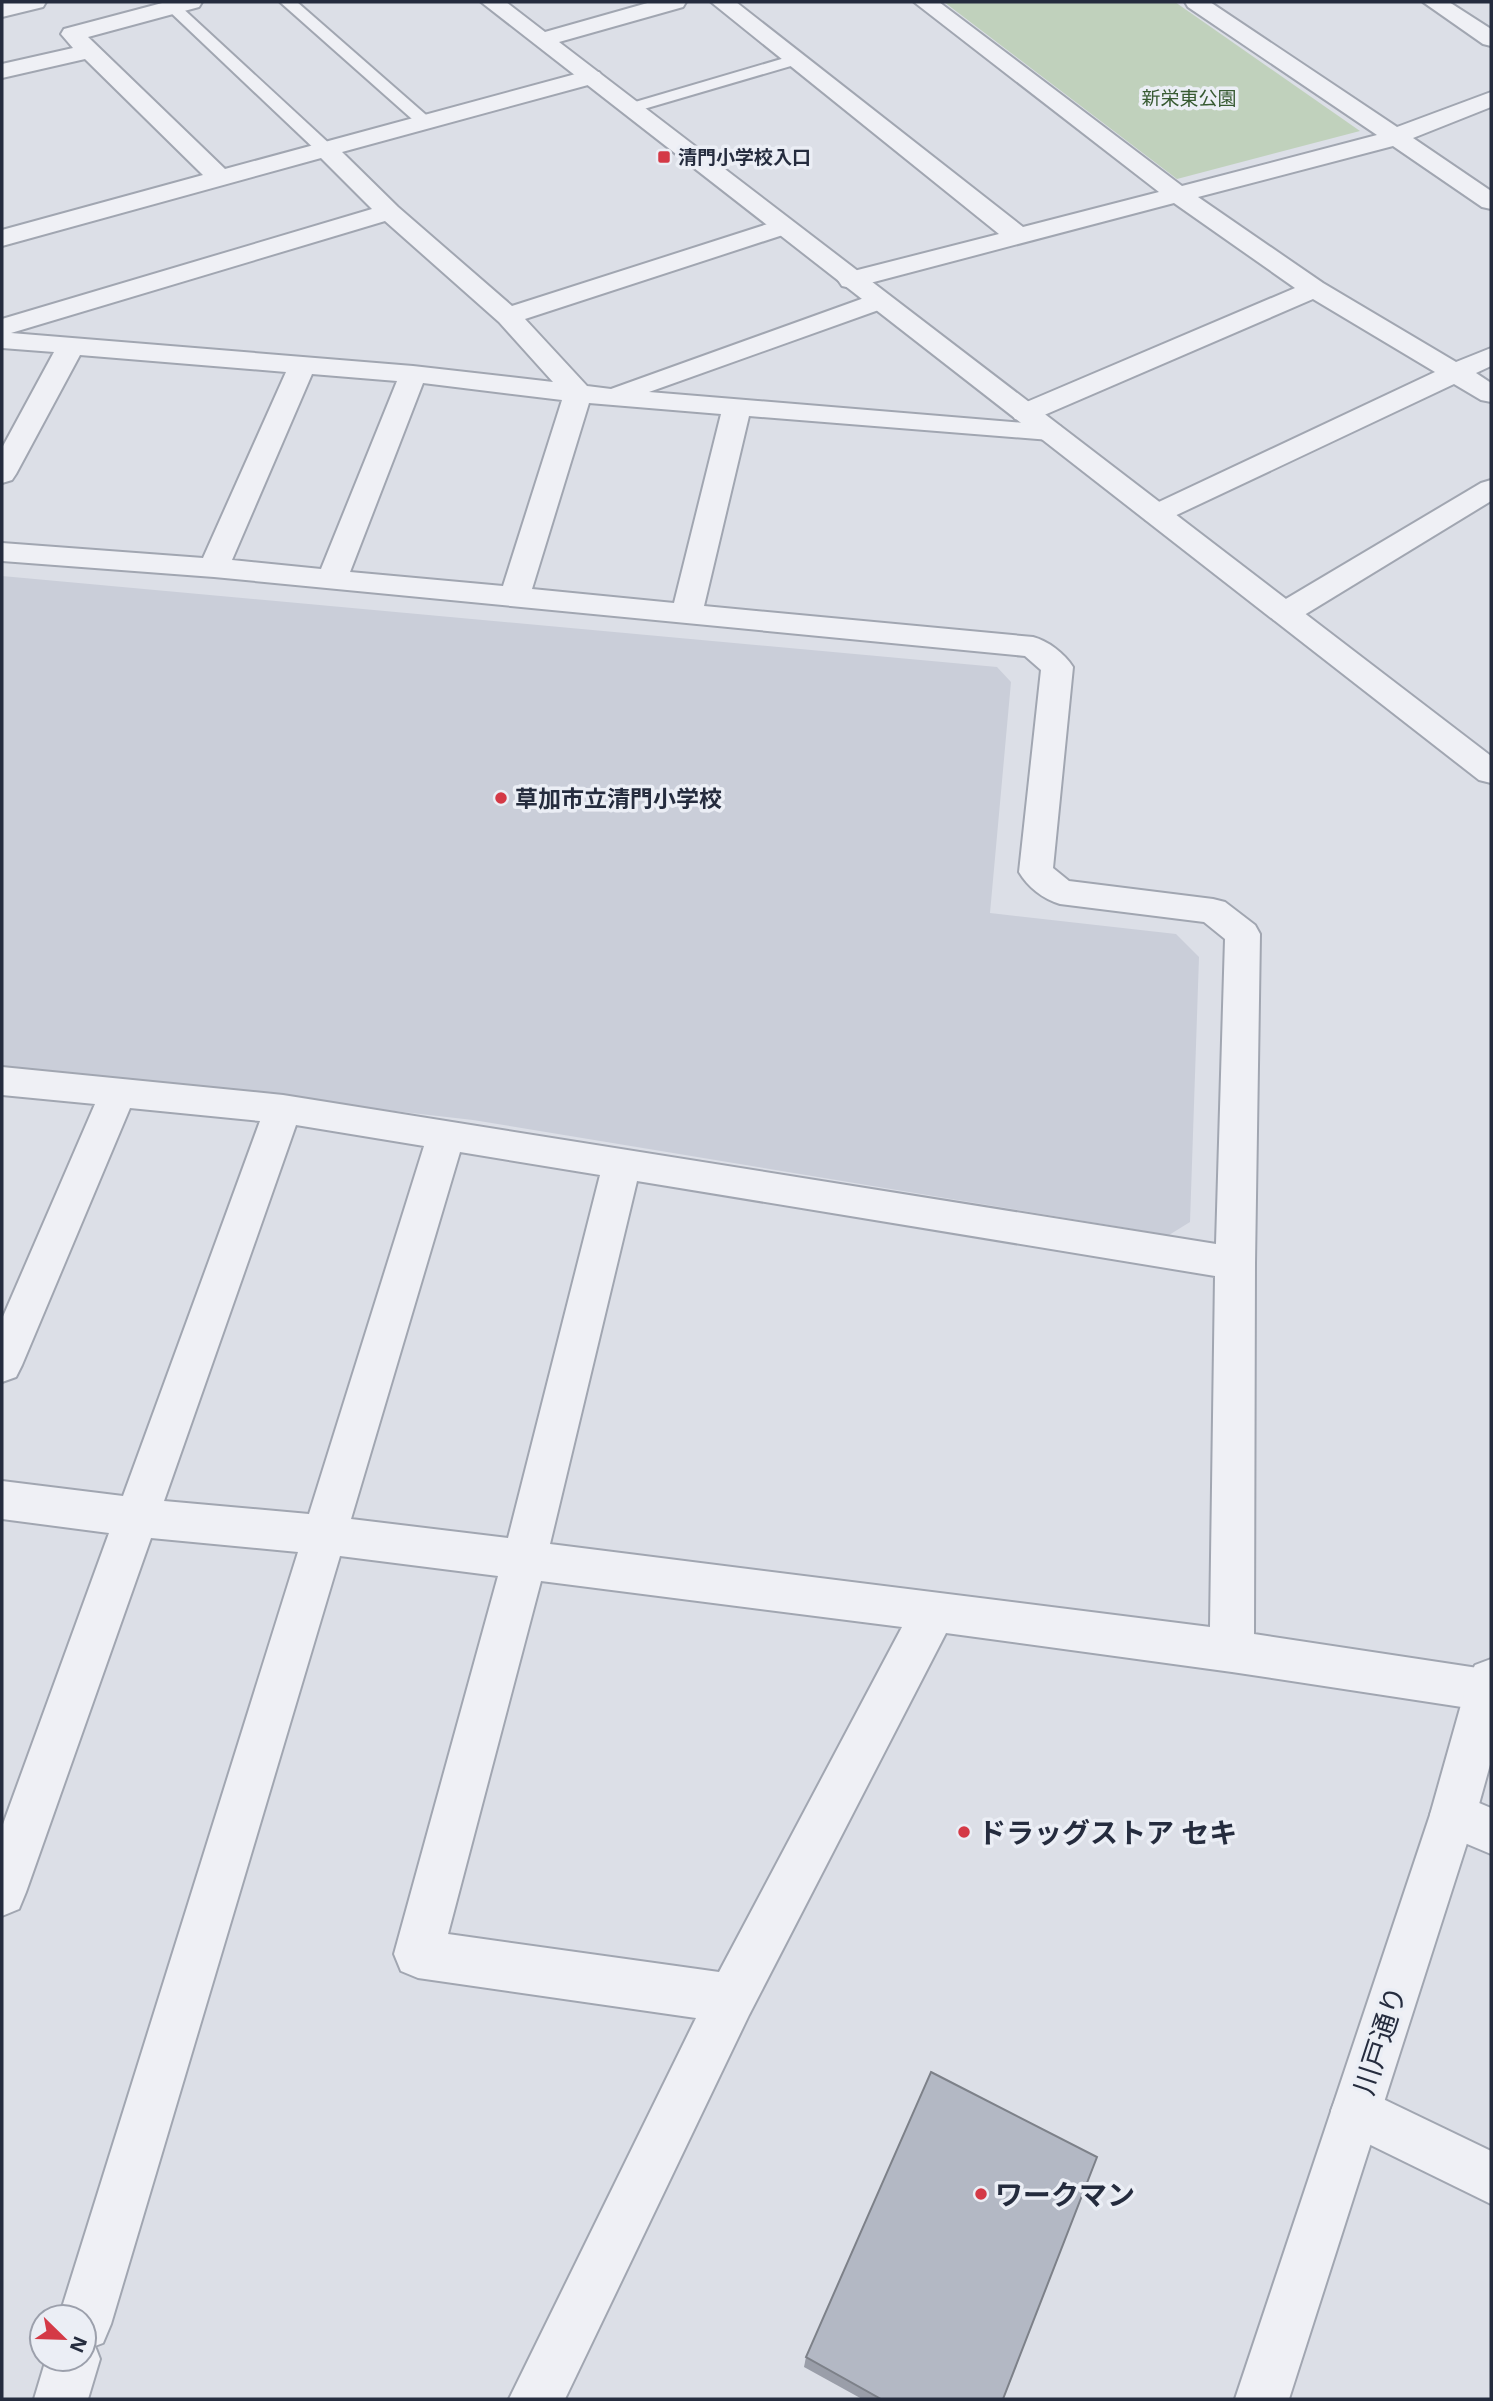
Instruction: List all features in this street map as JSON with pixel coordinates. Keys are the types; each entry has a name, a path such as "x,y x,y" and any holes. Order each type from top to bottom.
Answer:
{"street":[{"path":"2,10 35,2"},
{"path":"492,2 1491,772"},
{"path":"542,40 675,2"},
{"path":"722,2 1018,236"},
{"path":"925,2 1178,195 1314,289 1491,394"},
{"path":"1196,2 1491,202"},
{"path":"1434,2 1491,39"},
{"path":"182,4 129,9 72,34 221,179"},
{"path":"2,71 90,51"},
{"path":"2,238 427,124 590,77"},
{"path":"850,280 1392,137 1491,99"},
{"path":"327,150 389,212 508,316 578,393"},
{"path":"2,327 389,212"},
{"path":"508,316 783,227"},
{"path":"1025,413 1314,289"},
{"path":"610,397 878,301"},
{"path":"2,340 413,374 610,397 1050,432"},
{"path":"2,474 71,346"},
{"path":"1156,514 1491,356"},
{"path":"214,568 302,365"},
{"path":"331,581 413,374"},
{"path":"514,599 578,393"},
{"path":"687,613 737,407"},
{"path":"1285,613 1491,489"},
{"path":"2,552 214,568 1033,648 1056,667 1036,872 1060,892 1213,911 1243,934 1235,1263 1232,1651"},
{"path":"2,1081 283,1109 1235,1263"},
{"path":"2,1365 118,1093"},
{"path":"2,1892 283,1109"},
{"path":"90,2303 446,1136"},
{"path":"622,1164 524,1562 418,1954 732,1998"},
{"path":"2,1500 135,1517 325,1535 524,1562 934,1611 1489,1685"},
{"path":"536,2399 732,1998 934,1611"},
{"name":"川戸通り","path":"1262,2399 1356,2111 1472,1823 1489,1685"},
{"path":"1356,2111 1491,2178"},
{"path":"61,2399 69,2373"}],"lane":[{"path":"288,2 427,124"},
{"path":"182,4 327,150"},
{"path":"631,108 795,60"}],"shaded area":[{"name":"草加市立清門小学校","path":"2,576 997,667 1011,682 990,913 1176,934 1199,957 1190,1222 1169,1235 473,1120 2,1066"}],"green space":[{"name":"新栄東公園","path":"944,2 1175,2 1360,131 1177,179"}],"building":[{"path":"931,2072 1097,2157 1003,2399 881,2399 806,2357"}],"place":[{"name":"清門小学校入口","path":"664,157"},
{"name":"草加市立清門小学校","path":"501,798"},
{"name":"ドラッグストア セキ","path":"964,1832"},
{"name":"ワークマン","path":"981,2194"}]}
